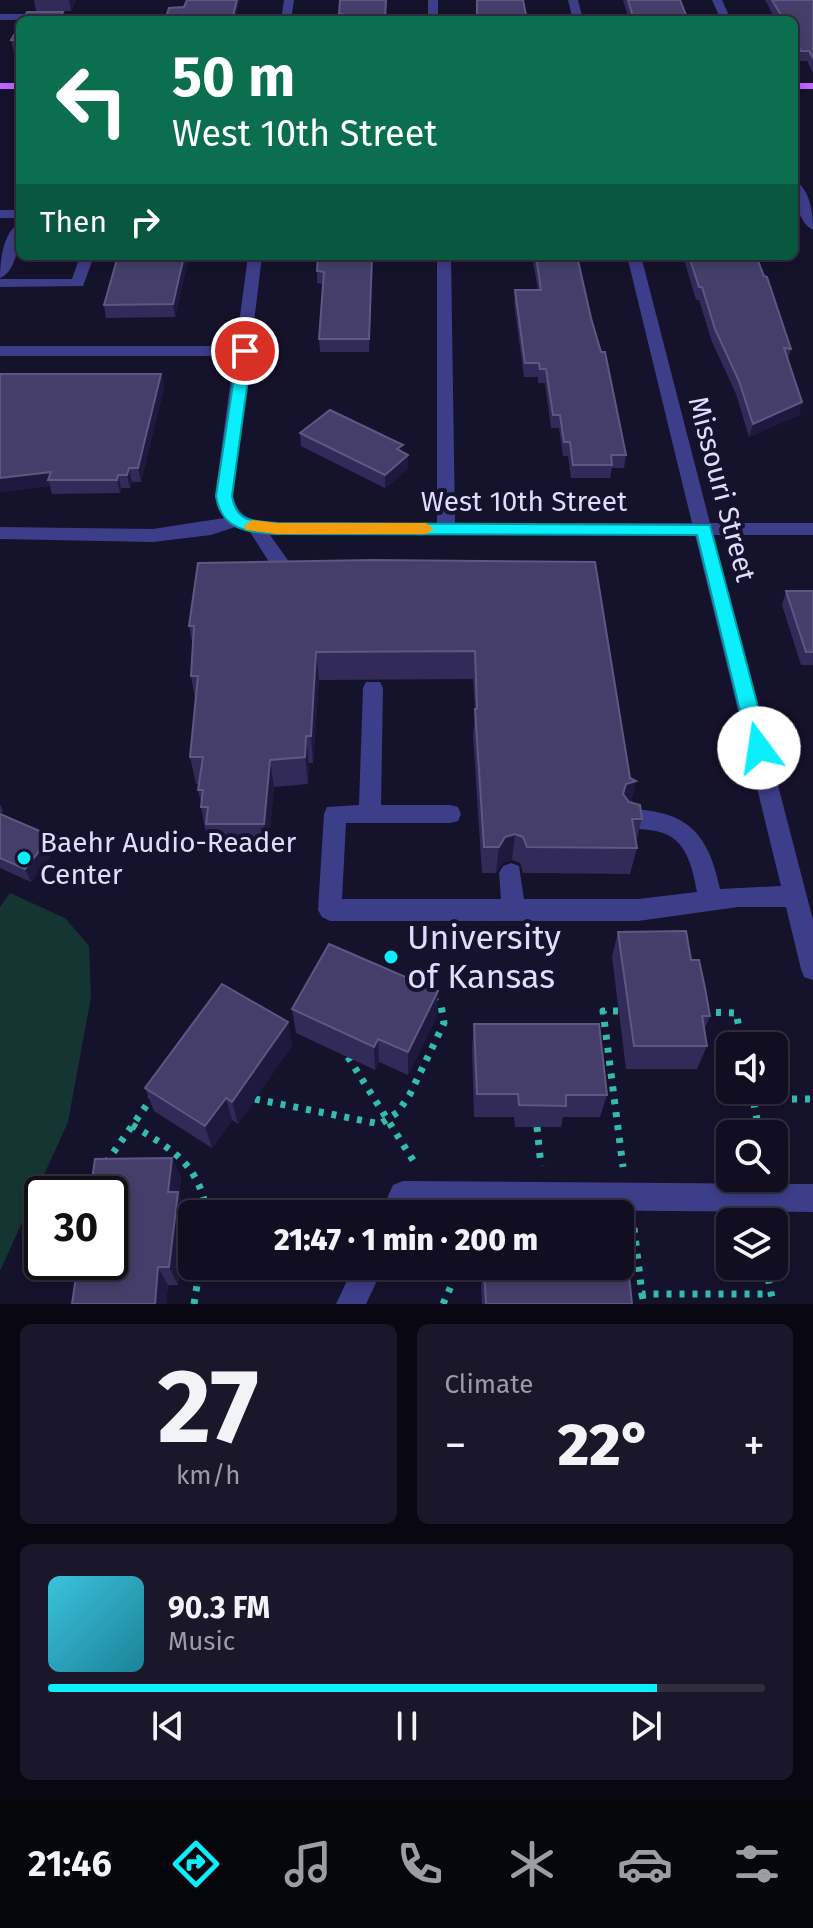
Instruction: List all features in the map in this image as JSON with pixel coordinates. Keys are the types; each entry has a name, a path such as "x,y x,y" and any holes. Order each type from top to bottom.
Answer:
{"street":[{"path":"77,16 115,15"},
{"path":"798,193 813,226"},
{"path":"0,274 16,236"},
{"path":"0,283 78,283 86,260"},
{"path":"0,533 166,534 214,529 236,521 226,511 224,496 255,260"},
{"path":"444,260 446,529"},
{"name":"Missouri Street","path":"635,260 813,969"},
{"path":"0,351 245,351"},
{"name":"West 10th Street","path":"236,521 256,527 813,529"},
{"path":"256,527 290,574 314,576"},
{"path":"370,814 373,688"},
{"path":"450,814 335,814 330,910 638,910 710,900 795,896"},
{"path":"631,819 652,819 674,826 687,836 701,854 710,900"},
{"path":"511,873 513,910"},
{"path":"401,1200 403,1195 813,1198"},
{"path":"351,1304 362,1280"}],"path":[{"path":"255,1099 380,1124 398,1112 410,1094 444,1023 441,1005 422,994"},
{"path":"618,1011 603,1011 623,1168"},
{"path":"695,1012 736,1013 740,1032"},
{"path":"592,1034 606,1034"},
{"path":"348,1057 416,1165"},
{"path":"100,1172 158,1088"},
{"path":"788,1099 813,1099"},
{"path":"132,1125 187,1162 206,1200"},
{"path":"537,1127 541,1167"},
{"path":"634,1226 644,1304"},
{"path":"194,1304 198,1280"},
{"path":"443,1304 454,1280"},
{"path":"768,1280 773,1304"},
{"path":"642,1294 771,1294"}],"green space":[{"path":"10,893 65,918 89,946 91,997 68,1122 43,1176 24,1176 24,1218 0,1271 0,907"}],"building":[{"path":"187,0 237,0 233,16 166,16 169,8 184,7"},
{"path":"340,0 386,0 385,16 339,14"},
{"path":"477,0 523,0 526,15 522,16 477,16"},
{"path":"628,0 680,0 686,16 633,16"},
{"path":"772,0 813,0 813,58 809,51 801,51 798,46 798,16 782,16"},
{"path":"27,12 63,12 61,16 25,16"},
{"path":"117,260 183,260 173,304 104,305"},
{"path":"318,260 372,260 369,339 319,339 324,272 317,271"},
{"path":"537,260 578,260 601,352 605,352 626,455 611,455 612,465 573,465 570,442 564,442 560,415 553,415 546,369 540,369 539,363 525,363 515,290 541,290"},
{"path":"690,260 758,260 767,277 791,349 784,348 802,402 753,424 739,381 715,329 702,287 699,287"},
{"path":"0,374 161,374 138,468 129,468 127,475 118,475 117,480 48,480 51,472 0,478"},
{"path":"330,410 403,445 397,449 408,455 385,475 300,433"},
{"path":"374,560 595,562 630,778 636,781 626,784 623,794 629,802 640,805 642,819 632,819 637,848 527,847 523,837 515,834 505,837 499,847 484,847 475,709 475,651 316,652 311,736 306,736 305,757 270,760 264,824 206,824 208,807 201,807 203,790 198,790 203,757 190,757 198,676 191,676 194,626 189,626 198,563"},
{"path":"786,591 813,591 813,652 806,652"},
{"name":"Baehr Audio-Reader Center","path":"0,814 51,836 25,869 0,858"},
{"path":"686,931 691,960 699,960 705,988 710,1016 702,1016 707,1046 634,1046 618,932"},
{"path":"329,944 438,991 408,1052 378,1039 374,1047 292,1009"},
{"path":"222,984 288,1022 232,1102 226,1098 205,1126 145,1088"},
{"path":"474,1024 599,1024 607,1095 566,1095 566,1106 519,1105 518,1094 477,1094"},
{"path":"172,1158 168,1192 178,1192 169,1267 158,1267 155,1304 72,1304 75,1280 128,1280 128,1176 93,1176 95,1159"},
{"path":"485,1280 629,1280 632,1304 486,1304"}],"slow traffic":[{"path":"252,526 277,529 426,529"}],"place":[{"name":"Baehr Audio-Reader Center","path":"24,858"},
{"name":"University of Kansas","path":"391,957"}],"route":[{"path":"245,351 224,496 226,511 236,521 277,529 704,529 759,748"}]}
